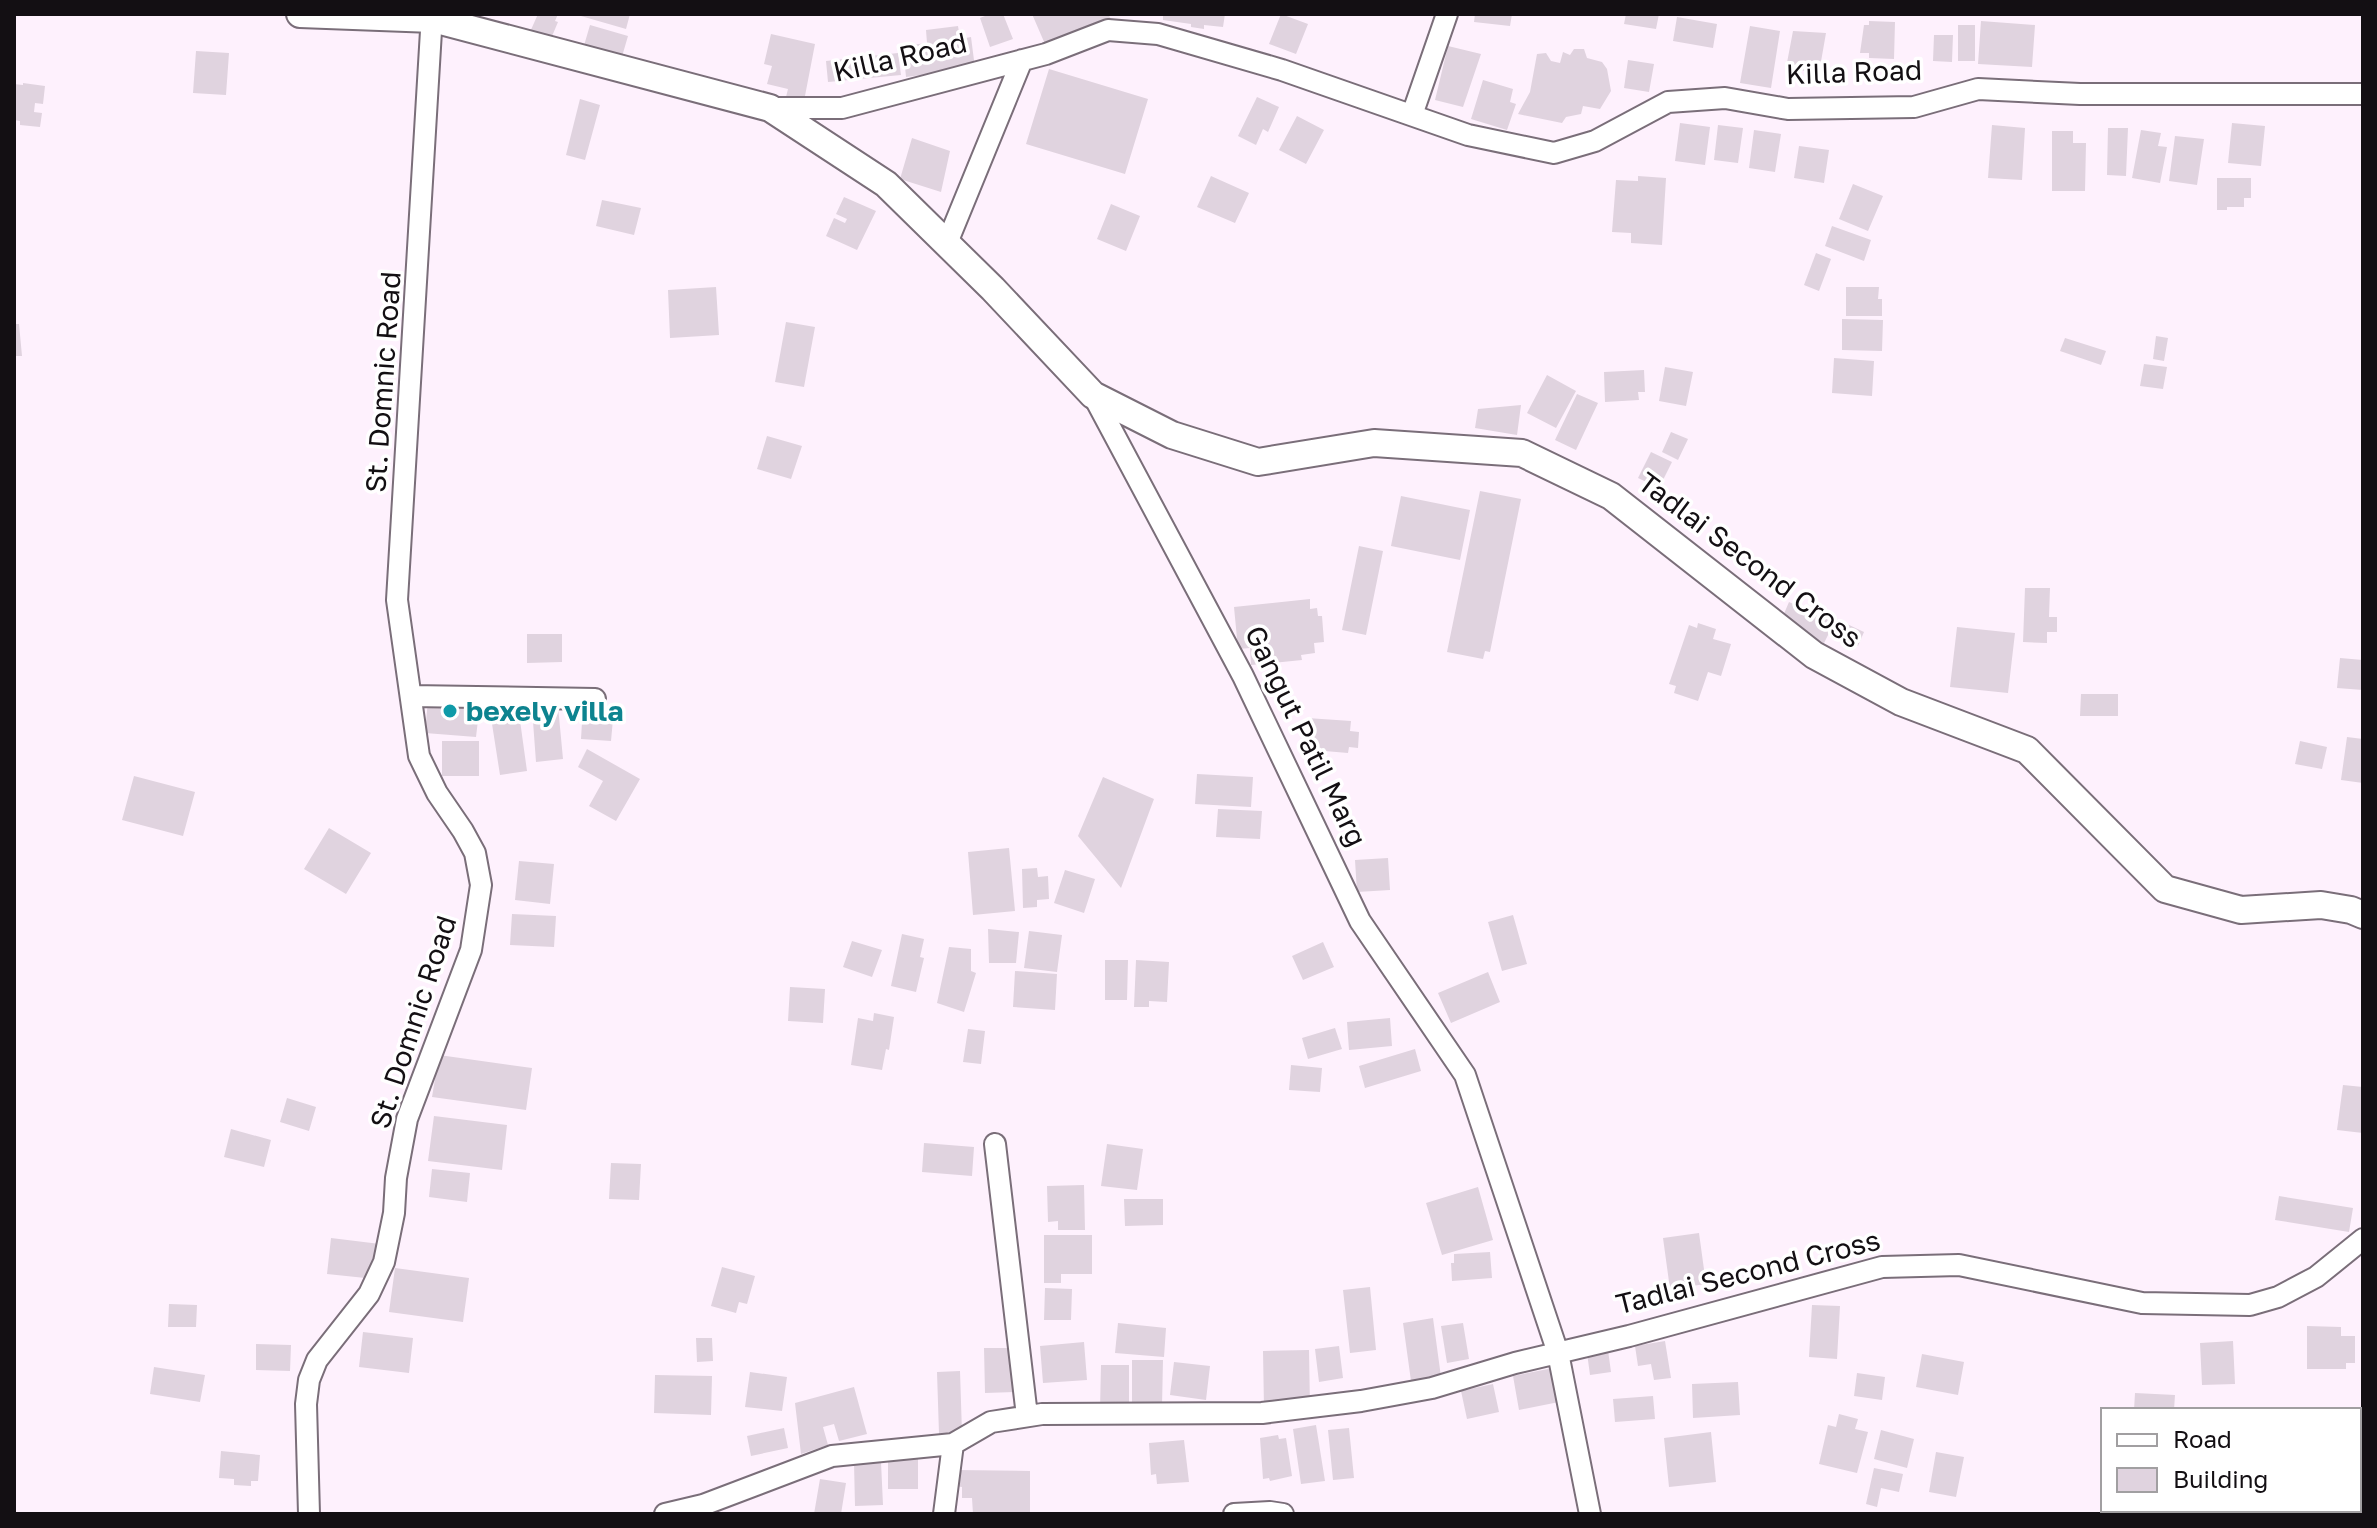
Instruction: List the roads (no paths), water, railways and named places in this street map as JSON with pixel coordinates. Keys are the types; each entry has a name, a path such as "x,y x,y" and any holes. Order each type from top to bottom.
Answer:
{"main road":[{"name":"Killa Road","path":"300,14 433,17 770,108"},
{"name":"Gangut Patil Marg","path":"770,108 886,184 1093,395"},
{"name":"Tadlai Second Cross","path":"1093,395 1172,435 1258,462 1374,443 1522,453 1611,496 1814,655 1901,702 2027,750 2165,889 2241,910 2321,905 2363,915"}],"street":[{"path":"1412,115 1447,14"},
{"name":"St. Domnic Road","path":"309,1514 306,1404 309,1380 317,1360 369,1294 384,1262 407,1119 471,950 481,885 475,853 437,793 419,756 397,600 433,17"},
{"name":"Killa Road","path":"770,108 842,108 1046,54 1127,22 1282,70 1468,135 1554,153 1595,141 1668,102 1725,98 1788,109 1914,107 1978,89 2080,94 2363,94"},
{"path":"947,243 1022,60"},
{"name":"Gangut Patil Marg","path":"1093,395 1243,676 1360,921 1465,1075 1558,1353 1590,1514"},
{"path":"411,696 595,699"},
{"path":"995,1144 1027,1416"},
{"name":"Tadlai Second Cross","path":"953,1444 991,1422 1027,1416 1276,1412 1432,1388 1882,1267 1959,1265 2142,1303 2250,1305 2278,1297 2316,1277 2363,1239"},
{"path":"665,1514 703,1505 832,1456 953,1444 944,1514"},
{"path":"1234,1514 1283,1514"}],"place":[{"name":"bexely villa","path":"450,711"}]}
